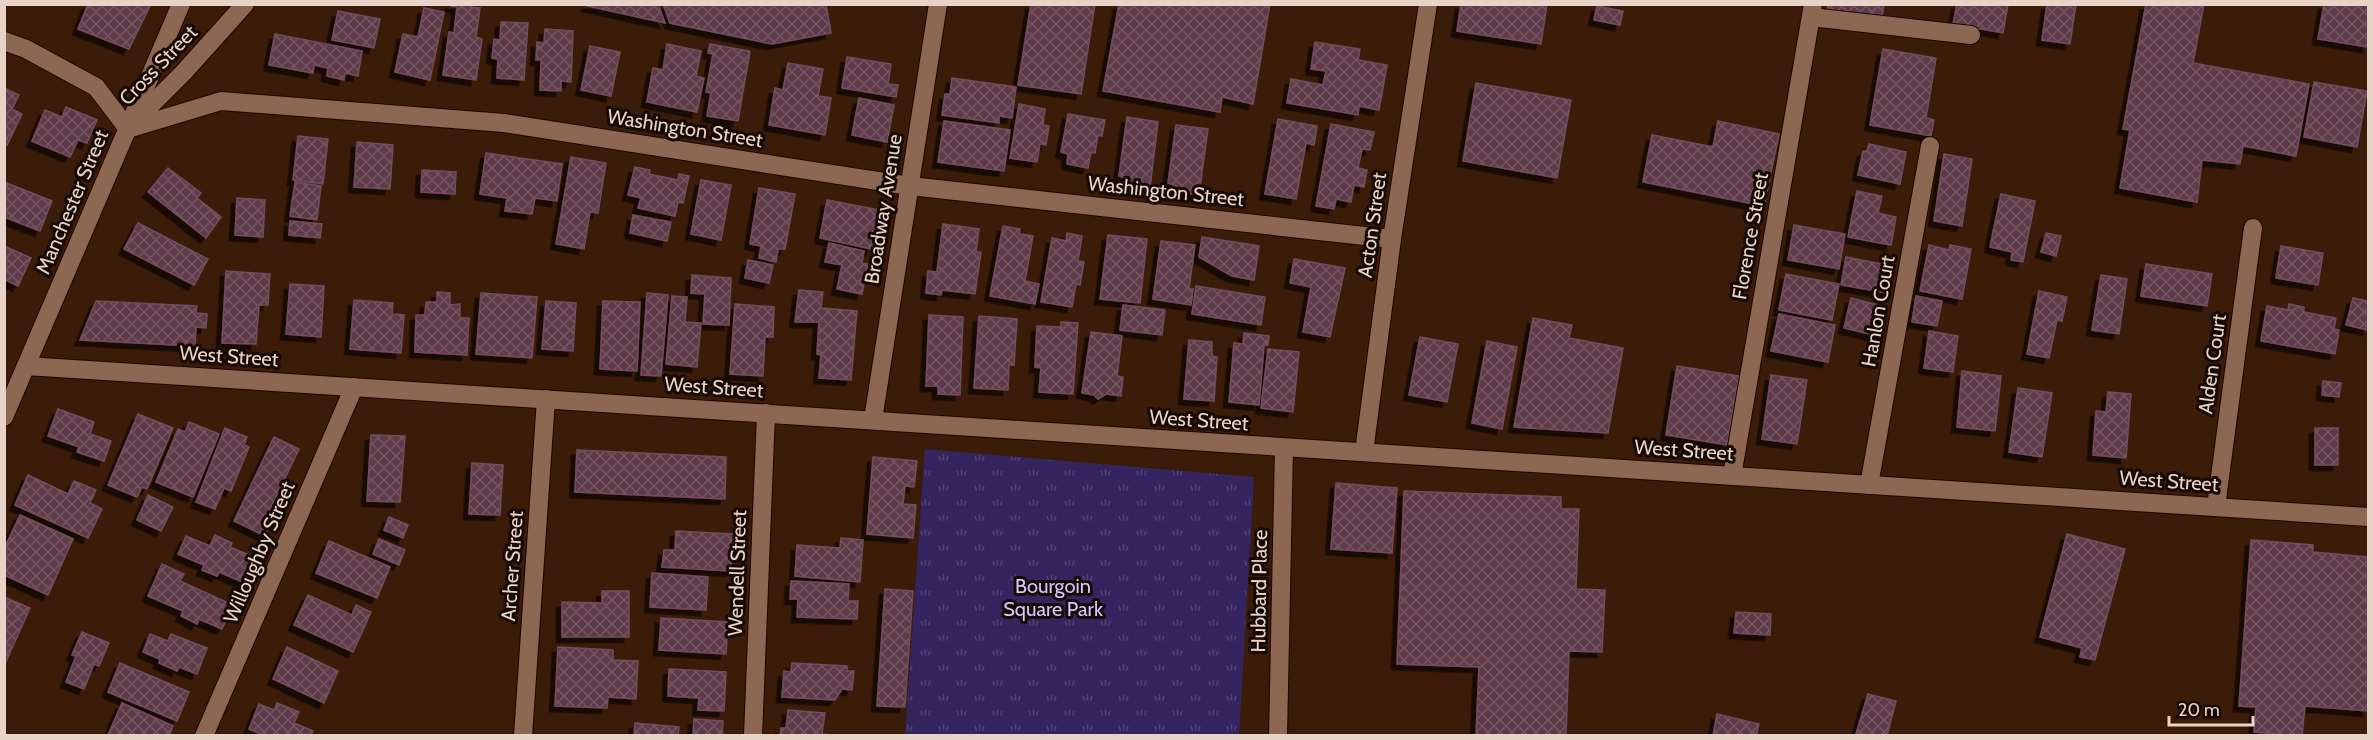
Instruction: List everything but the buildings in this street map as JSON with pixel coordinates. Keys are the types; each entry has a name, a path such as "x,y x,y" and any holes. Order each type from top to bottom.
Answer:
{"street":[{"name":"Manchester Street","path":"4,417 181,4"},
{"name":"Cross Street","path":"128,129 184,72 245,4"},
{"name":"Broadway Avenue","path":"873,420 938,4"},
{"name":"Acton Street","path":"1364,452 1392,239 1428,4"},
{"path":"1812,11 1971,35"},
{"name":"Florence Street","path":"1732,476 1812,11"},
{"path":"4,41 26,49 96,87 128,129"},
{"name":"Washington Street","path":"128,129 221,101 504,123 910,186 1392,239"},
{"name":"Hanlon Court","path":"1869,485 1930,146"},
{"name":"Alden Court","path":"2216,507 2253,228"},
{"name":"West Street","path":"26,366 2368,517"},
{"name":"Willoughby Street","path":"204,735 354,387"},
{"name":"Archer Street","path":"523,735 546,399"},
{"name":"Wendell Street","path":"753,735 766,413"},
{"name":"Hubbard Place","path":"1278,735 1284,448"}],"green space":[{"name":"Bourgoin Square Park","path":"925,449 1254,477 1239,735 905,735"}]}
